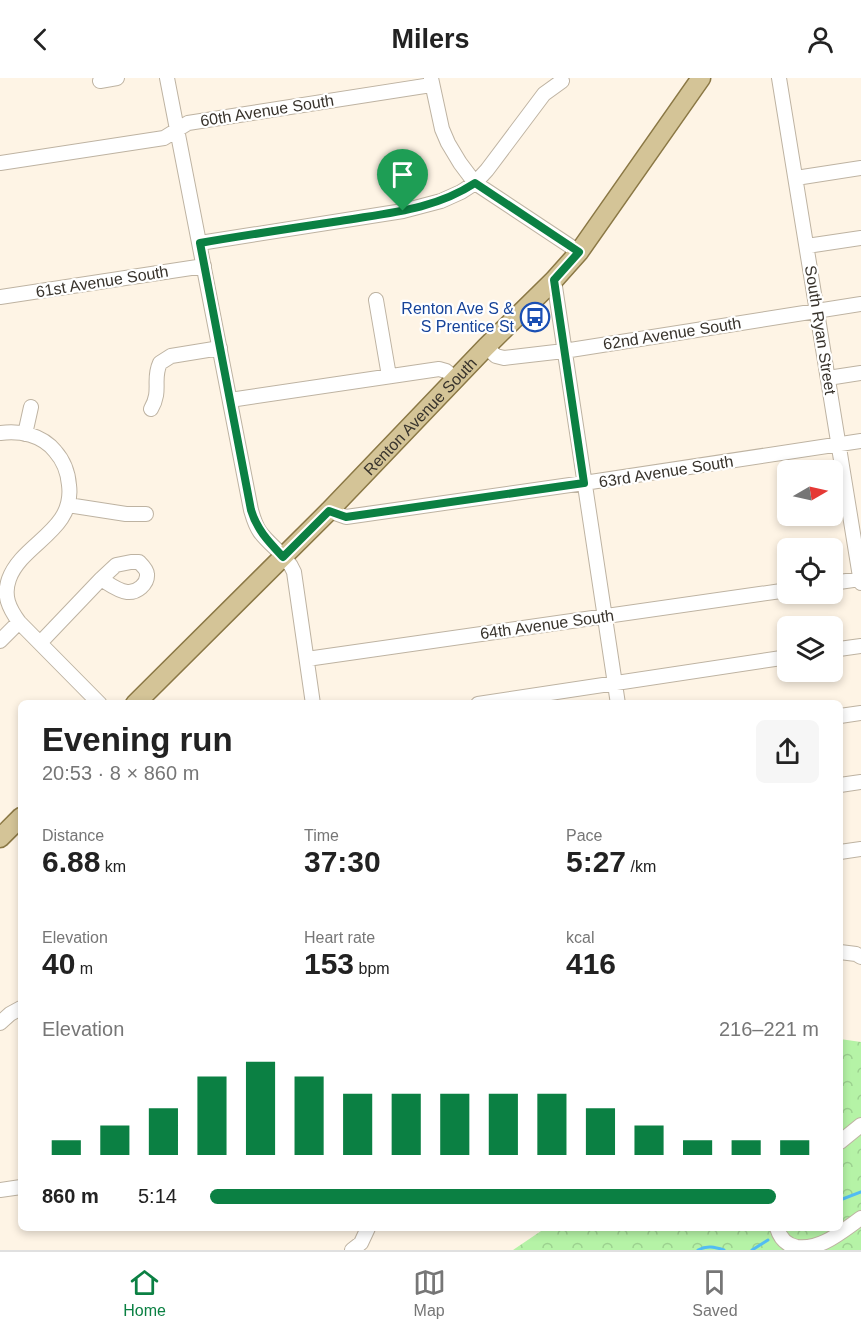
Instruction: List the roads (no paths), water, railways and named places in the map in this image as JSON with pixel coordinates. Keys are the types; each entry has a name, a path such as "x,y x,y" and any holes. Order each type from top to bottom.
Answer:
{"main road":[{"name":"Renton Avenue South","path":"139,700 329,511 486,347 554,280 579,252 701,78"},
{"path":"0,838 18,820"}],"street":[{"path":"100,81 117,78"},
{"path":"167,78 251,510 260,532 294,572 313,700"},
{"name":"South Ryan Street","path":"779,78 839,444 855,510 861,580"},
{"path":"431,81 442,129 448,143 475,183 579,252"},
{"name":"60th Avenue South","path":"0,163 164,138 189,123 431,81"},
{"path":"200,243 403,211 441,201 475,183 488,170 544,94 562,81"},
{"path":"796,178 861,168"},
{"path":"807,246 861,238"},
{"name":"61st Avenue South","path":"0,297 204,266"},
{"path":"554,280 617,700"},
{"path":"376,300 389,376"},
{"name":"62nd Avenue South","path":"486,347 501,358 564,351 861,304"},
{"path":"151,409 157,394 156,373 159,363 171,356 220,348"},
{"path":"230,400 439,369 446,371 456,379"},
{"path":"828,378 861,373"},
{"path":"25,434 31,407"},
{"path":"0,433 25,434 40,439 52,448 61,458 70,492 66,513 12,572 7,600 9,608 19,622 96,700"},
{"name":"63rd Avenue South","path":"329,511 346,517 861,441"},
{"path":"68,505 126,514 146,514"},
{"path":"40,643 101,579"},
{"path":"843,582 861,580"},
{"name":"64th Avenue South","path":"307,659 777,592"},
{"path":"0,641 19,622"},
{"path":"843,648 861,646"},
{"path":"505,700 777,659"},
{"path":"843,716 861,713"},
{"path":"843,785 861,782"},
{"path":"843,852 861,849"},
{"path":"843,952 861,957"},
{"path":"0,1023 18,1010"},
{"path":"843,1140 861,1125"},
{"path":"0,1190 18,1187"},
{"path":"843,1230 861,1218"},
{"path":"352,1250 361,1243 367,1231"},
{"path":"778,1231 783,1241 803,1248 822,1244 842,1231"}],"waterway":[{"path":"843,1199 861,1192"},
{"path":"752,1250 768,1240"},
{"path":"698,1250 705,1247 724,1250"}],"place":[{"name":"Renton Ave S & S Prentice St","path":"535,317"}]}
